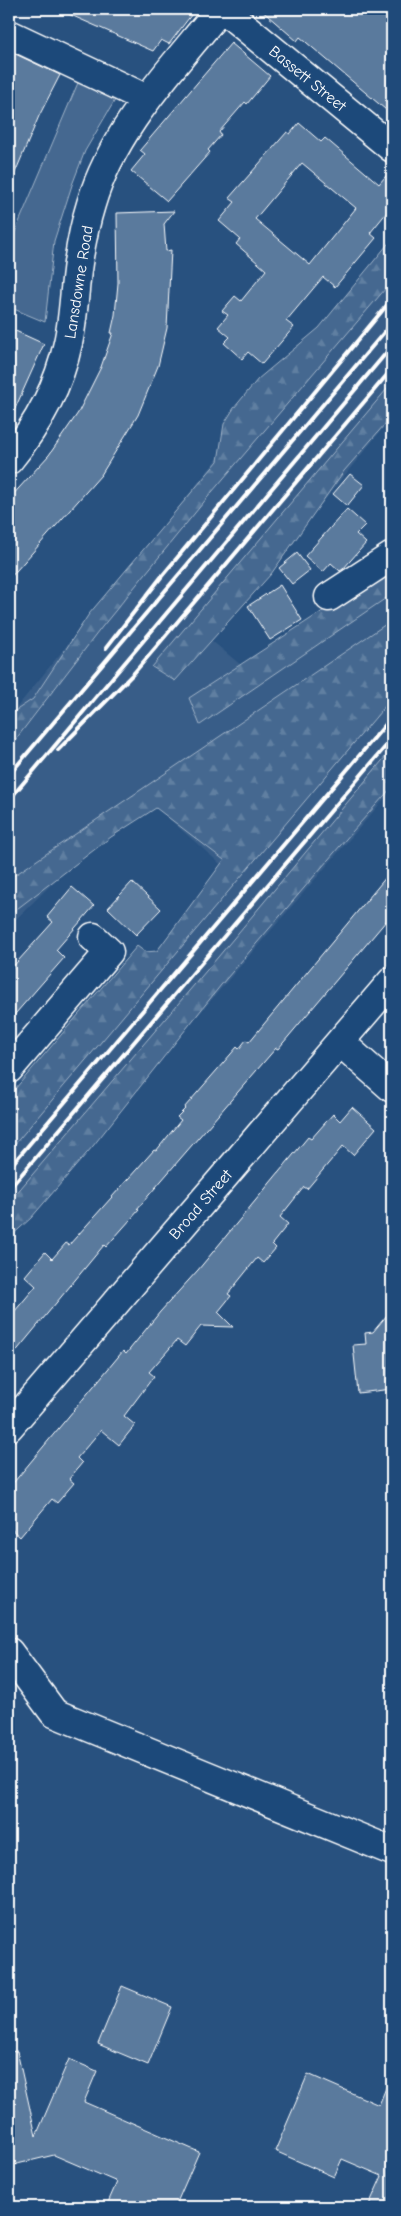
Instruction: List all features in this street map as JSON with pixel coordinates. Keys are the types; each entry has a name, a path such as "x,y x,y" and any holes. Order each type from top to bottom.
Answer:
{"street":[{"name":"Lansdowne Road","path":"9,460 22,444 45,407 59,376 69,342 78,264 91,204 111,154 147,100 222,9"},
{"name":"Bassett Street","path":"222,9 392,148"},
{"path":"9,34 147,100"},
{"path":"329,597 392,556"},
{"path":"9,1069 109,952 92,937"},
{"name":"Broad Street","path":"9,1427 392,981"},
{"path":"340,1042 392,1088"},
{"path":"9,1652 54,1713 392,1851"}],"shaded area":[{"path":"392,248 392,417 211,640 248,671 392,573 392,790 9,1235 9,1116 227,870 151,803 56,880 9,926 9,717 293,365"}],"green space":[{"path":"80,78 118,95 85,151 72,185 54,241 45,322 9,307 9,246"},
{"path":"392,239 392,281 212,492 102,627 9,748 9,715 33,699 89,614 218,461 224,424 234,408 258,379 319,328"},
{"path":"392,383 392,416 344,471 271,574 175,681 152,667"},
{"path":"392,566 392,594 200,725 189,698"},
{"path":"392,620 392,698 9,1151 9,1096 137,946 145,952 157,951 224,860 156,808 111,837 9,915 9,879"},
{"path":"392,749 392,787 221,985 93,1146 31,1218 9,1238 9,1202"}],"building":[{"path":"57,9 178,9 192,14 169,44 161,40 153,51"},
{"path":"260,9 392,9 392,115 300,37 297,41"},
{"path":"231,43 270,76 247,104 245,102 219,132 221,135 208,150 210,152 167,201 131,171 145,154 140,150"},
{"path":"9,51 60,75 39,116 9,187"},
{"path":"299,123 321,142 325,138 379,184 392,169 392,206 370,233 376,238 335,287 323,277 286,321 294,327 262,364 248,352 242,359 224,343 230,337 218,327 228,315 222,311 235,296 241,301 266,270 236,244 240,239 219,221 235,202 229,198 287,132 290,134","holes":["302,163 356,208 310,265 255,219"]},
{"path":"174,211 164,224 166,251 171,250 167,328 158,366 138,415 101,475 9,579 9,499 49,455 78,413 101,367 113,333 111,333 118,283 117,213"},
{"path":"9,328 44,344 9,422"},
{"path":"350,474 364,485 347,506 333,494"},
{"path":"347,509 365,525 356,534 366,543 343,569 340,571 331,563 323,572 305,556"},
{"path":"297,553 310,570 292,584 279,568"},
{"path":"280,585 302,620 270,640 248,606"},
{"path":"392,870 392,914 278,1049 276,1048 137,1209 139,1210 106,1247 104,1245 9,1360 9,1318 36,1286 25,1276 45,1252 52,1259 66,1243 69,1245 154,1150 156,1151 181,1120 177,1117 184,1108 237,1047 239,1049 246,1040 249,1042"},
{"path":"132,882 161,909 136,935 108,908"},
{"path":"72,887 94,906 56,950 64,958 9,1021 9,971 53,922 47,917"},
{"path":"352,1107 376,1128 353,1155 343,1146 307,1189 304,1187 280,1217 288,1224 272,1244 276,1248 263,1263 257,1258 228,1294 231,1296 218,1312 233,1327 201,1326 185,1346 177,1340 149,1372 154,1376 124,1416 135,1425 119,1445 101,1430 77,1458 82,1463 69,1479 74,1483 57,1503 52,1499 20,1537 9,1527 9,1488 123,1351 126,1354 160,1312 198,1270 308,1137 311,1139 333,1114 340,1121"},
{"path":"392,1309 392,1389 358,1393 353,1345 366,1344 365,1333 373,1332"},
{"path":"122,1986 172,2007 148,2065 98,2044"},
{"path":"17,2051 36,2136 69,2059 97,2071 84,2102 199,2152 175,2207 106,2207 117,2182 54,2155 9,2166 9,2052"},
{"path":"392,2073 392,2207 368,2207 382,2176 342,2159 334,2177 275,2151 308,2074 379,2105"}],"railway":[{"path":"106,648 162,576 392,299"},
{"path":"9,775 392,323"},
{"path":"9,800 392,346"},
{"path":"58,750 134,673 392,369"},
{"path":"9,1168 392,717"},
{"path":"9,1189 392,739"}]}
